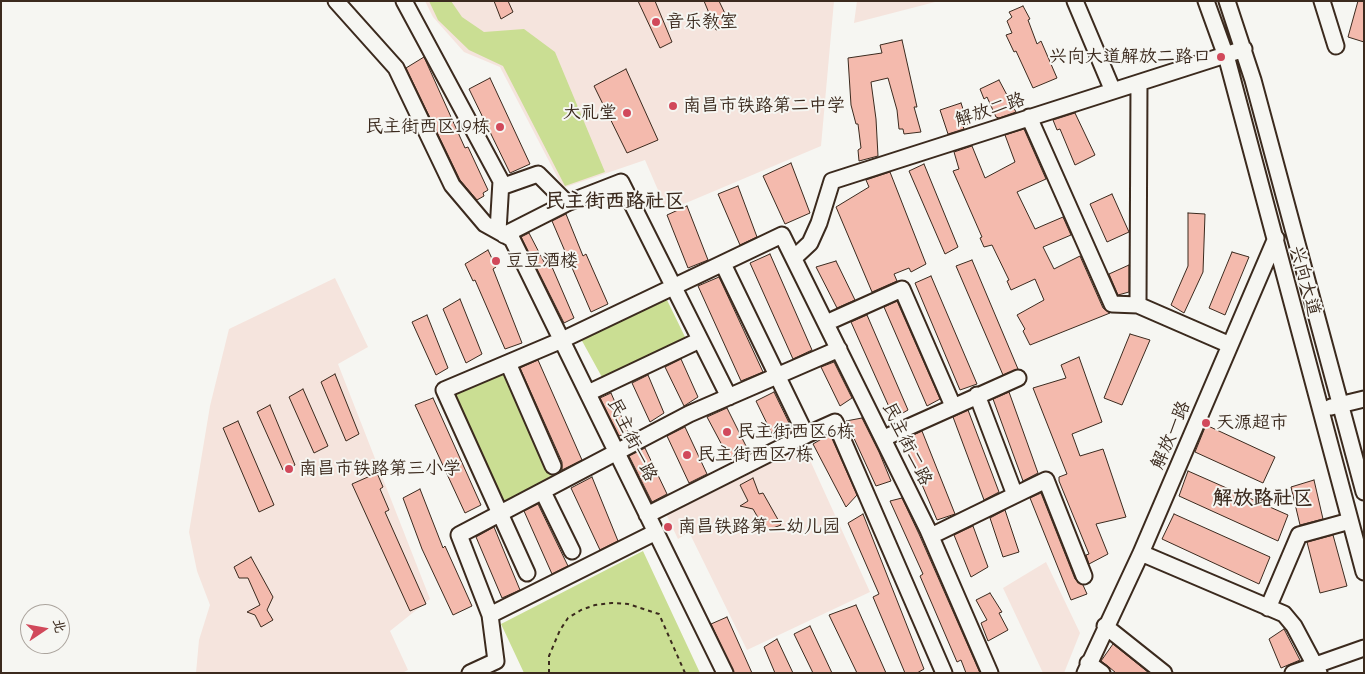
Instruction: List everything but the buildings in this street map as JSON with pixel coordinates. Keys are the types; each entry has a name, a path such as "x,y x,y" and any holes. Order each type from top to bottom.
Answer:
{"street":[{"name":"民主街一路","path":"336,1 396,68 452,185 485,224 512,239 725,673"},
{"path":"404,1 501,181 501,233 567,203 621,182 672,288 729,397"},
{"path":"1075,1 1113,91"},
{"name":"兴向大道","path":"1206,1 1225,55 1364,572"},
{"name":"兴向大道","path":"1226,1 1244,49 1364,492"},
{"path":"1322,1 1336,46"},
{"name":"解放二路","path":"794,258 810,243 819,223 832,181 1244,49"},
{"path":"1138,306 1139,83"},
{"path":"1029,117 1112,304 1138,306 1230,345"},
{"path":"501,187 538,174 567,203"},
{"name":"解放一路","path":"1086,668 1141,553 1288,209"},
{"name":"民主街二路","path":"723,264 782,235 931,536 990,673"},
{"path":"527,573 444,390 562,340 723,264 806,435"},
{"path":"826,323 902,289 953,406"},
{"path":"588,393 700,340"},
{"path":"470,673 496,661 490,615 459,536 616,451 729,397 839,349"},
{"path":"508,363 553,466"},
{"path":"884,438 1018,378"},
{"path":"977,395 1015,495"},
{"path":"1320,410 1364,399"},
{"path":"647,514 835,422 942,672"},
{"path":"931,536 1046,480 1084,576"},
{"path":"543,492 572,551"},
{"path":"1268,608 1299,535 1350,521"},
{"path":"490,615 656,532"},
{"path":"1141,553 1284,614 1294,626 1317,669"},
{"path":"1105,626 1164,673"},
{"path":"1293,673 1317,669 1364,648"},
{"path":"1086,668 1102,673"}],"path":[{"path":"549,673 549,656 560,630 568,618 581,610 595,605 612,603 628,604 659,614 685,673"}],"shaded area":[{"name":"南昌市铁路第二中学","path":"425,1 834,1 821,146 667,211 645,160 563,188 500,67 464,52 433,17"},
{"path":"857,1 939,1 854,23"},
{"name":"南昌市铁路第三小学","path":"335,278 368,347 338,364 430,599 390,631 408,670 402,673 196,673 199,640 210,605 197,571 189,532 210,406 229,329"},
{"path":"804,447 870,592 747,650 689,532 678,539 666,514"},
{"path":"1046,562 1080,633 1064,673 1043,673 1003,588"}],"green space":[{"path":"429,1 451,1 462,17 484,32 524,29 555,52 605,172 565,186 503,66 469,50 438,20"},
{"path":"667,300 687,341 603,379 581,339"},
{"path":"506,370 554,474 503,507 452,393"},
{"path":"643,551 700,673 524,673 501,624"}],"place":[{"name":"音乐教室","path":"656,22"},
{"name":"兴向大道解放二路口","path":"1221,57"},
{"name":"南昌市铁路第二中学","path":"673,106"},
{"name":"大礼堂","path":"627,113"},
{"name":"民主街西区19栋","path":"500,127"},
{"name":"豆豆酒楼","path":"496,261"},
{"name":"天源超市","path":"1206,423"},
{"name":"民主街西区6栋","path":"727,432"},
{"name":"民主街西区7栋","path":"687,455"},
{"name":"南昌市铁路第三小学","path":"289,469"},
{"name":"南昌铁路第二幼儿园","path":"668,527"}],"district":[{"name":"民主街西路社区","path":"615,201"},
{"name":"解放路社区","path":"1263,498"}]}
